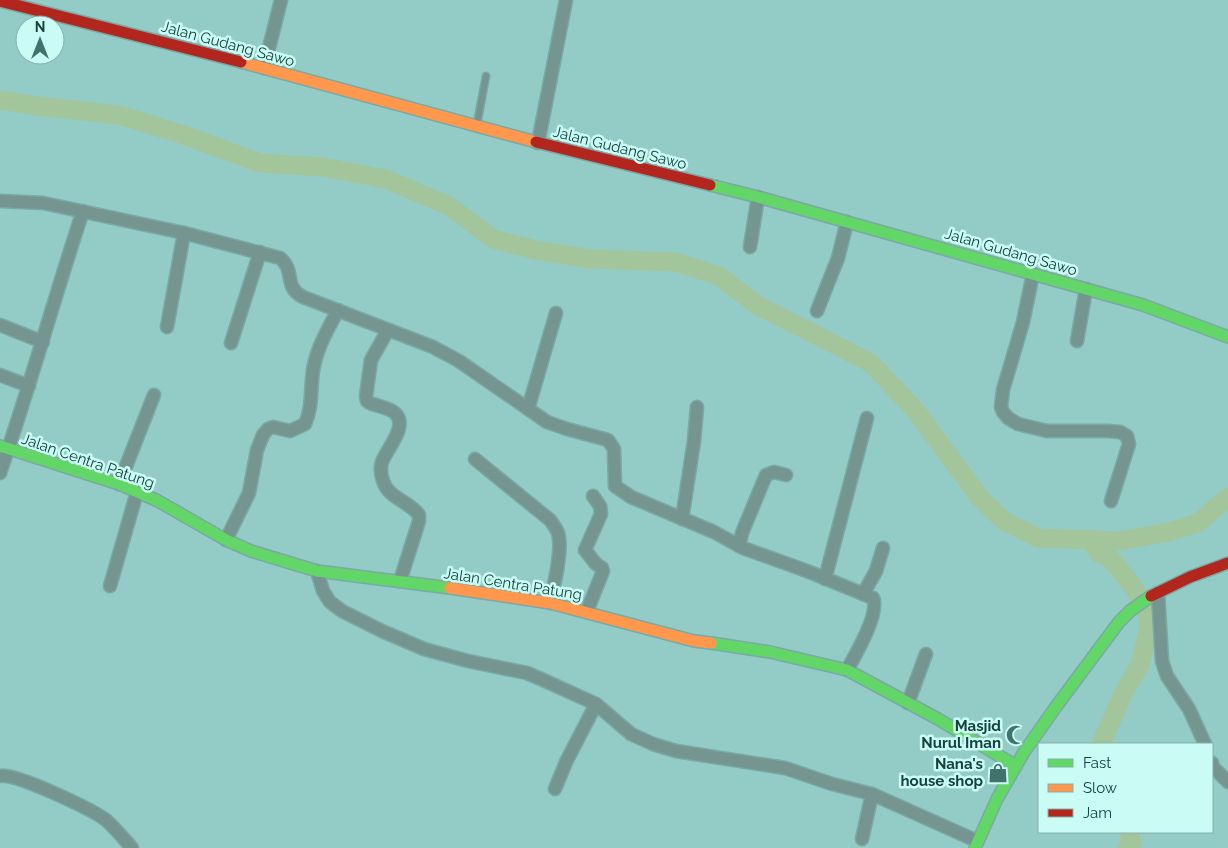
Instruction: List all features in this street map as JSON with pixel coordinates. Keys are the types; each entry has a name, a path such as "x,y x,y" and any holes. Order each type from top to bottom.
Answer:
{"main road":[{"name":"Jalan Gudang Sawo","path":"0,1 264,68 538,143 758,197 1143,305 1228,337"},
{"name":"Jalan Centra Patung","path":"4,447 119,484 158,501 226,540 250,551 317,571 550,603 694,641 770,652 847,670 938,719 1016,766"},
{"path":"976,845 998,796 1016,766 1057,705 1129,612 1154,595 1228,563"}],"street":[{"path":"264,68 281,0"},
{"path":"538,143 566,0"},
{"path":"750,246 758,197"},
{"path":"0,201 43,202 184,233 280,258 286,263 291,284 297,294 433,347 459,362 547,422 567,430 608,440 614,449 615,486 630,497 714,532 739,546 873,598 875,607 862,644 847,670"},
{"path":"0,473 4,447 29,386 83,211"},
{"path":"817,311 838,258 847,222"},
{"path":"166,327 184,233"},
{"path":"231,343 260,252"},
{"path":"1033,274 1023,322 1003,390 1001,407 1013,422 1036,429 1060,432 1108,431 1120,432 1127,436 1129,444 1111,501"},
{"path":"1076,341 1086,289"},
{"path":"226,540 249,493 257,450 263,435 268,429 273,427 290,431 305,424 310,411 315,360 338,310"},
{"path":"528,409 556,313"},
{"path":"0,325 43,342"},
{"path":"388,330 371,360 366,396 367,401 370,403 394,412 398,417 398,432 382,461 382,481 392,495 419,514 419,521 400,581"},
{"path":"0,375 29,386"},
{"path":"119,484 154,395"},
{"path":"682,519 694,441 697,407"},
{"path":"825,579 867,418"},
{"path":"475,459 550,520 556,527 559,536 558,553 556,575 550,603"},
{"path":"739,546 742,532 766,475 774,472 786,475"},
{"path":"110,586 137,492"},
{"path":"587,612 603,571 585,550 601,514 600,506 593,496"},
{"path":"863,594 876,571 883,548"},
{"path":"317,571 323,591 330,602 342,611 382,631 424,648 468,661 527,673 596,704 631,734 653,744 676,751 785,768 832,784 872,794 976,845"},
{"path":"1154,595 1162,661 1167,676 1189,709 1205,743"},
{"path":"908,703 926,654"},
{"path":"555,789 566,762 596,704"},
{"path":"1213,768 1228,782"},
{"path":"0,776 8,776 50,791 94,812 107,821 132,848"},
{"path":"862,839 872,794"}],"lane":[{"path":"476,126 486,76"}],"waterway":[{"path":"0,100 119,115 184,135 260,163 323,167 386,179 449,206 493,239 536,250 591,259 676,262 719,276 757,305 871,363 916,411 980,498 1004,521 1038,538 1120,541 1169,532 1198,523 1228,497"},
{"path":"1090,539 1099,553 1110,558 1136,591 1149,618 1148,632 1140,665 1124,692 1101,743"},
{"path":"1127,848 1132,843 1129,833"}],"traffic: fast":[{"path":"710,185 1143,305 1228,337"},
{"path":"0,446 119,484 158,501 226,540 251,551 317,571 450,588"},
{"path":"975,848 997,799 1024,752 1119,622 1130,611 1151,596"},
{"path":"711,643 770,652 847,670 938,719 1016,766"}],"traffic: slow":[{"path":"241,62 536,142"},
{"path":"450,588 550,603 694,641 711,643"}],"traffic: jam":[{"path":"0,1 241,62"},
{"path":"536,142 710,185"},
{"path":"1151,596 1190,577 1228,563"}],"place":[{"name":"Masjid Nurul Iman","path":"1016,735"},
{"name":"Nana's house shop","path":"998,773"}]}
